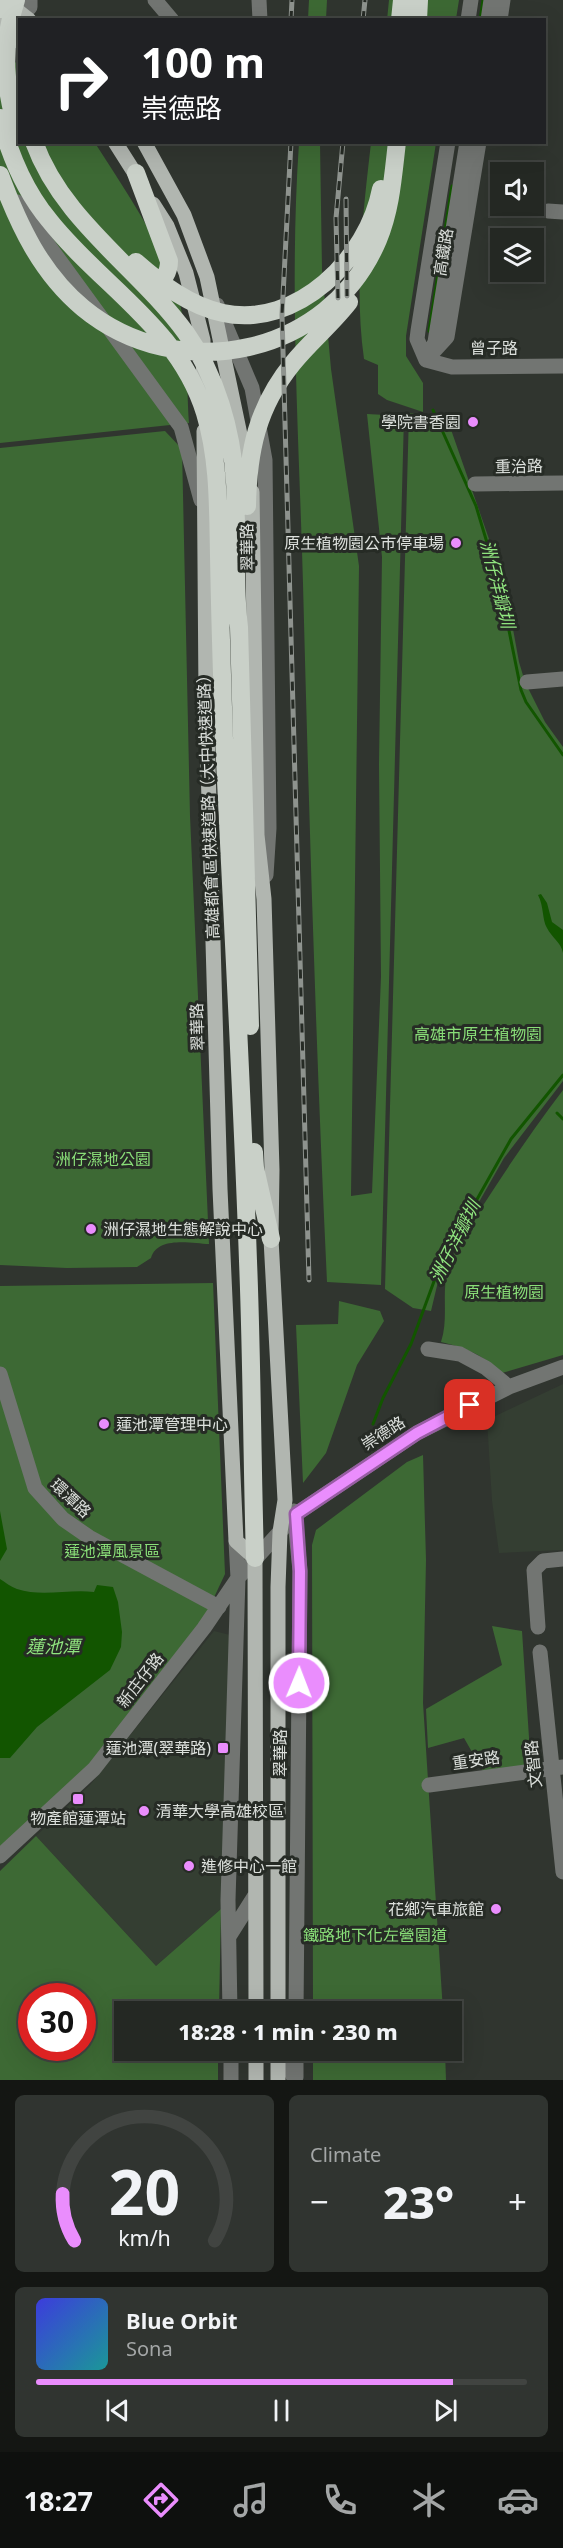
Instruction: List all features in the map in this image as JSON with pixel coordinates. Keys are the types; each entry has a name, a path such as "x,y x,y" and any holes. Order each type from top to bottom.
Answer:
{"highway":[{"path":"0,9 3,0"},
{"path":"0,15 3,0"},
{"path":"400,18 402,0"},
{"path":"408,18 410,0"},
{"path":"418,18 419,0"},
{"path":"18,25 7,46 14,121 18,130"},
{"path":"9,34 18,77"},
{"name":"高雄都會區快速道路（大中快速道路）","path":"0,118 17,170 31,196 49,221 141,312 178,355 201,402 212,445 217,485 222,696 248,1263 255,1558"},
{"path":"24,144 49,200 74,233 117,275 135,288 148,290 160,282 169,269 169,261 136,173"},
{"path":"35,144 54,183 87,227 159,300 186,334 206,368 225,416 235,481 235,590 239,627 252,1124 255,1168 271,1239"},
{"path":"70,204 93,220 150,274 183,297 202,307 222,313 258,315 290,305 306,296 339,269 353,252 375,208 389,144"},
{"path":"0,173 20,226 35,252 63,289 84,309 113,328 148,342 190,353 216,352 254,346 287,335 321,315 340,296 360,272 378,239 391,200 397,144"},
{"path":"239,627 244,593 248,479 253,440 267,401 292,364 345,307 377,261 391,233 400,201 406,144"}],"main road":[{"path":"3,0 27,8"},
{"name":"翠華路","path":"116,144 167,226 186,273 203,340 206,695 220,1189 236,1541"},
{"name":"翠華路","path":"145,144 184,215 207,277 254,501 257,835 264,899 272,1170 271,1239 285,1500 280,1532 278,2001"},
{"path":"236,1541 255,1558"},
{"name":"翠華路","path":"255,1558 256,2001"},
{"path":"256,2061 256,2080"},
{"path":"279,2080 285,2061"}],"street":[{"path":"155,0 170,18"},
{"path":"259,0 260,18"},
{"path":"468,18 471,0"},
{"path":"488,18 491,0"},
{"path":"500,18 503,0"},
{"path":"9,34 18,21"},
{"name":"高鐵路","path":"426,360 417,339 448,144"},
{"name":"高鐵路","path":"426,360 435,342 467,144"},
{"name":"高鐵路","path":"426,360 447,337 479,144"},
{"name":"翠華路","path":"0,173 16,202 41,238 181,427 204,512"},
{"name":"曾子路","path":"426,360 452,367 563,366"},
{"name":"重治路","path":"475,484 563,483"},
{"path":"527,682 563,679"},
{"path":"428,1349 460,1354 486,1368 509,1387"},
{"name":"崇德路","path":"296,1514 417,1433 509,1387 563,1367"},
{"name":"環潭路","path":"0,1374 34,1488 63,1519 89,1537 219,1607"},
{"path":"285,1500 296,1514"},
{"name":"翠華路","path":"296,1514 300,1571 296,2001"},
{"name":"新庄仔路","path":"0,1856 94,1768 219,1607 238,1578 296,1514"},
{"name":"翠華路","path":"230,2001 228,1900 238,1578 236,1541"},
{"path":"538,1627 534,1570 543,1561 563,1559"},
{"name":"文智路","path":"540,1652 557,1768 563,1872"},
{"name":"重安路","path":"429,1785 557,1768"},
{"path":"228,1937 254,1897"},
{"path":"228,1900 255,1937"},
{"path":"231,2061 231,2080"},
{"path":"289,2061 295,2080"}],"shaded area":[{"path":"563,1384 563,1550 499,1553 492,1501 487,1420"},
{"name":"清華大學高雄校區","path":"214,1631 230,1635 221,1909 156,1966 36,1836 90,1785"}],"green space":[{"path":"309,0 327,0 326,18 308,18"},
{"path":"389,0 459,0 456,18 387,18"},
{"path":"0,56 18,64 18,144 96,144 158,246 174,282 182,315 189,423 0,443"},
{"path":"299,144 320,144 322,269 331,369 359,566 351,1196 372,1193 381,977 379,765 382,557 367,414 404,416 381,1285 327,1282 313,933 296,363 296,198"},
{"path":"371,144 436,144 406,336 406,356 423,383 423,412 387,400 378,394 378,365 364,359 360,305 363,223"},
{"name":"高雄市原生植物園","path":"409,413 447,418 505,585 519,662 525,682 545,722 563,747 563,1081 504,1158 441,1269 431,1311 413,1308 385,1289"},
{"name":"洲仔濕地公園","path":"165,431 182,449 190,816 209,1244 176,1242 160,1246 151,1258 137,1267 67,1268 0,1265 0,448"},
{"name":"原生植物園","path":"563,1090 563,1355 502,1373 474,1353 441,1342 446,1278 451,1260 464,1235"},
{"name":"蓮池潭風景區","path":"213,1283 225,1574 203,1621 100,1754 0,1850 0,1286"},
{"path":"339,1301 380,1311 384,1321 357,1365 326,1453 303,1483 296,1325 338,1324"},
{"name":"鐵路地下化左營園道","path":"423,1455 426,1560 423,1703 442,2001 313,2001 312,1545 316,1530 407,1462"},
{"path":"492,1626 522,1631 531,1768 484,1773 464,1738 428,1748 426,1709 502,1665"},
{"path":"36,1836 156,1966 221,1909 219,2001 114,2001 114,2061 218,2061 218,2080 0,2080 0,1871"},
{"path":"313,2061 445,2061 446,2080 313,2080"}],"water":[{"path":"541,894 547,903 552,922 563,930 563,953 545,925 538,895"},
{"path":"0,1511 7,1549 0,1561"},
{"name":"蓮池潭","path":"0,1579 17,1589 45,1593 94,1592 97,1585 113,1587 118,1602 122,1632 121,1647 110,1670 37,1727 10,1758 0,1758"}],"waterway":[{"name":"洲仔洋瓣圳","path":"480,18 483,0"},
{"name":"洲仔洋瓣圳","path":"429,331 452,186"},
{"name":"洲仔洋瓣圳","path":"433,410 476,506 500,586 521,690 526,702 563,755"},
{"name":"洲仔洋瓣圳","path":"373,1424 383,1398 411,1344 440,1265 511,1139 563,1075"},
{"path":"557,1113 563,1119"}],"railway":[{"path":"291,18 292,0"},
{"path":"363,18 365,0"},
{"path":"291,144 282,315 309,1280"},
{"path":"338,298 336,218 343,144"},
{"path":"346,199 347,296"}],"place":[{"name":"學院書香園","path":"473,422"},
{"name":"原生植物園公巿停車場","path":"456,543"},
{"name":"洲仔濕地生態解說中心","path":"91,1229"},
{"name":"蓮池潭管理中心","path":"104,1424"},
{"name":"蓮池潭(翠華路)","path":"223,1748"},
{"name":"物產館蓮潭站","path":"78,1799"},
{"name":"清華大學高雄校區","path":"144,1811"},
{"name":"進修中心一館","path":"189,1866"},
{"name":"花鄉汽車旅館","path":"496,1909"}],"route":[{"path":"299,1683 300,1571 296,1514 417,1433 470,1405"}]}
